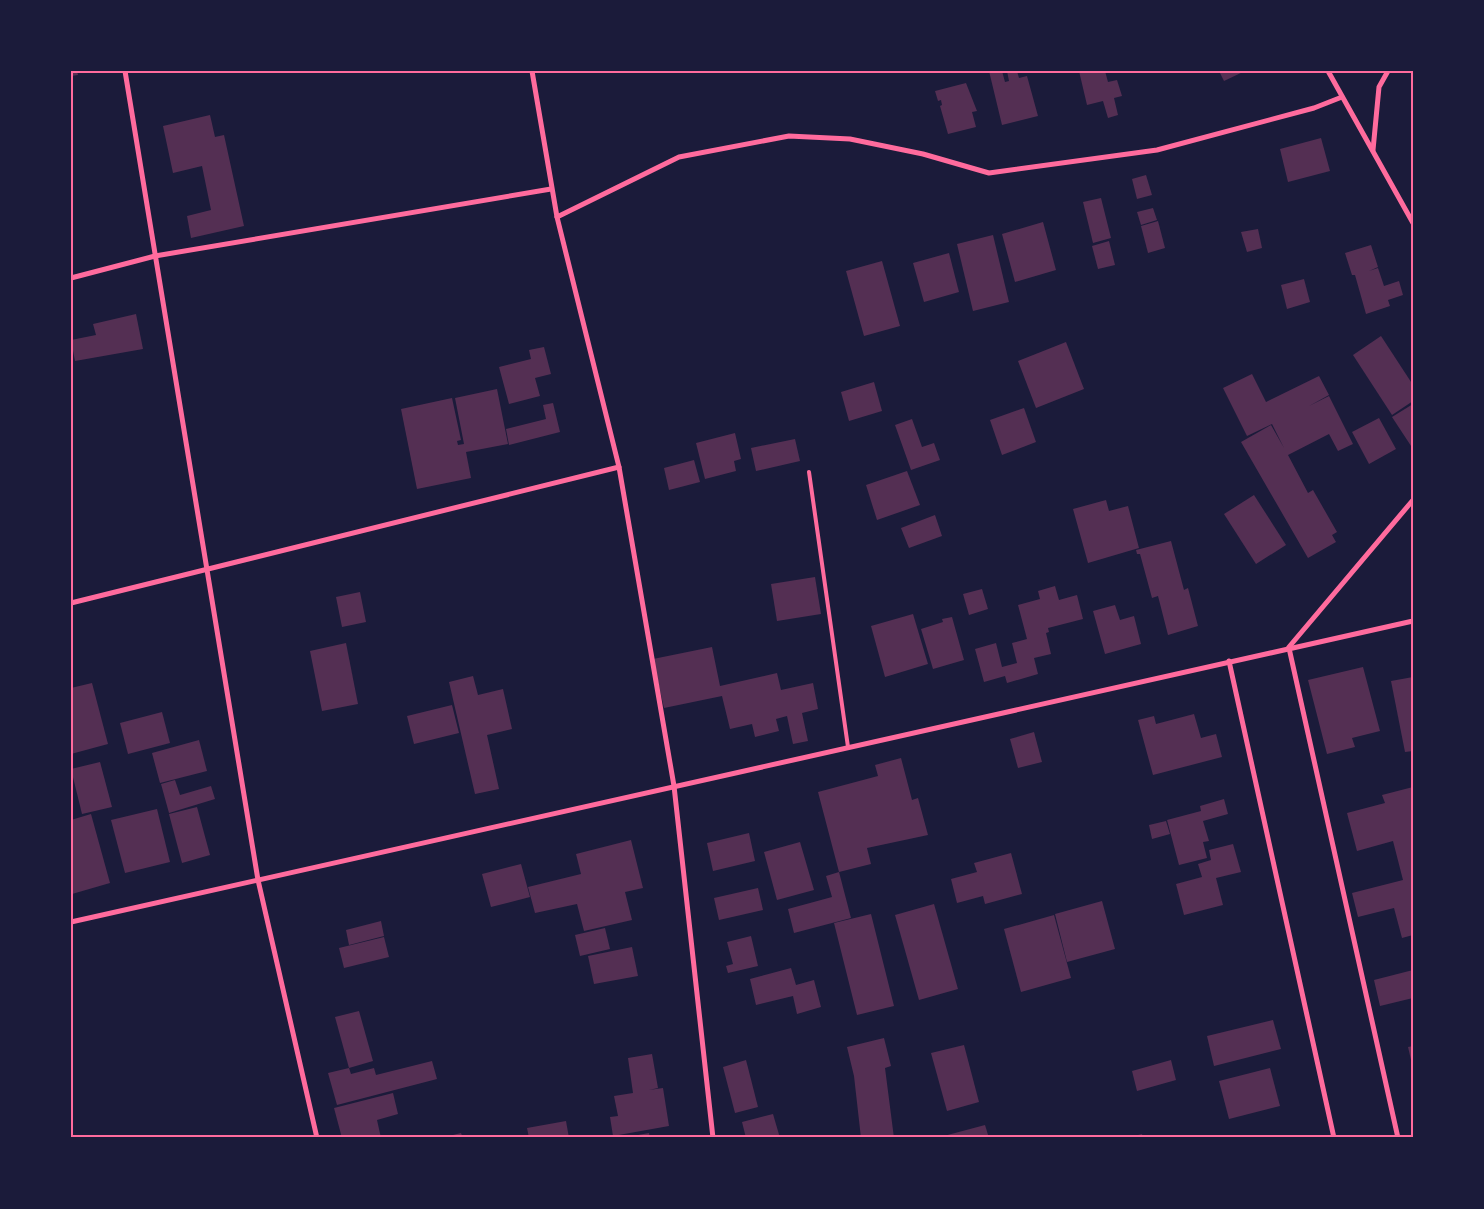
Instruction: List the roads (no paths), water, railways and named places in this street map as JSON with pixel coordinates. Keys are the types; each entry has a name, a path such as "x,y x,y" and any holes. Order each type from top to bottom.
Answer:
{"street":[{"path":"125,71 258,880 317,1138"},
{"path":"532,71 557,217 619,467 674,786 713,1138"},
{"path":"1328,71 1413,224"},
{"path":"1373,150 1379,87 1388,71"},
{"path":"557,217 679,157 789,136 850,139 923,154 989,173 1156,150 1314,108 1342,97"},
{"path":"71,278 155,256 551,189"},
{"path":"71,603 619,467"},
{"path":"1288,648 1413,500"},
{"path":"71,922 1413,621"},
{"path":"1288,648 1398,1138"},
{"path":"1229,661 1334,1138"}],"lane":[{"path":"809,472 848,747"}]}
